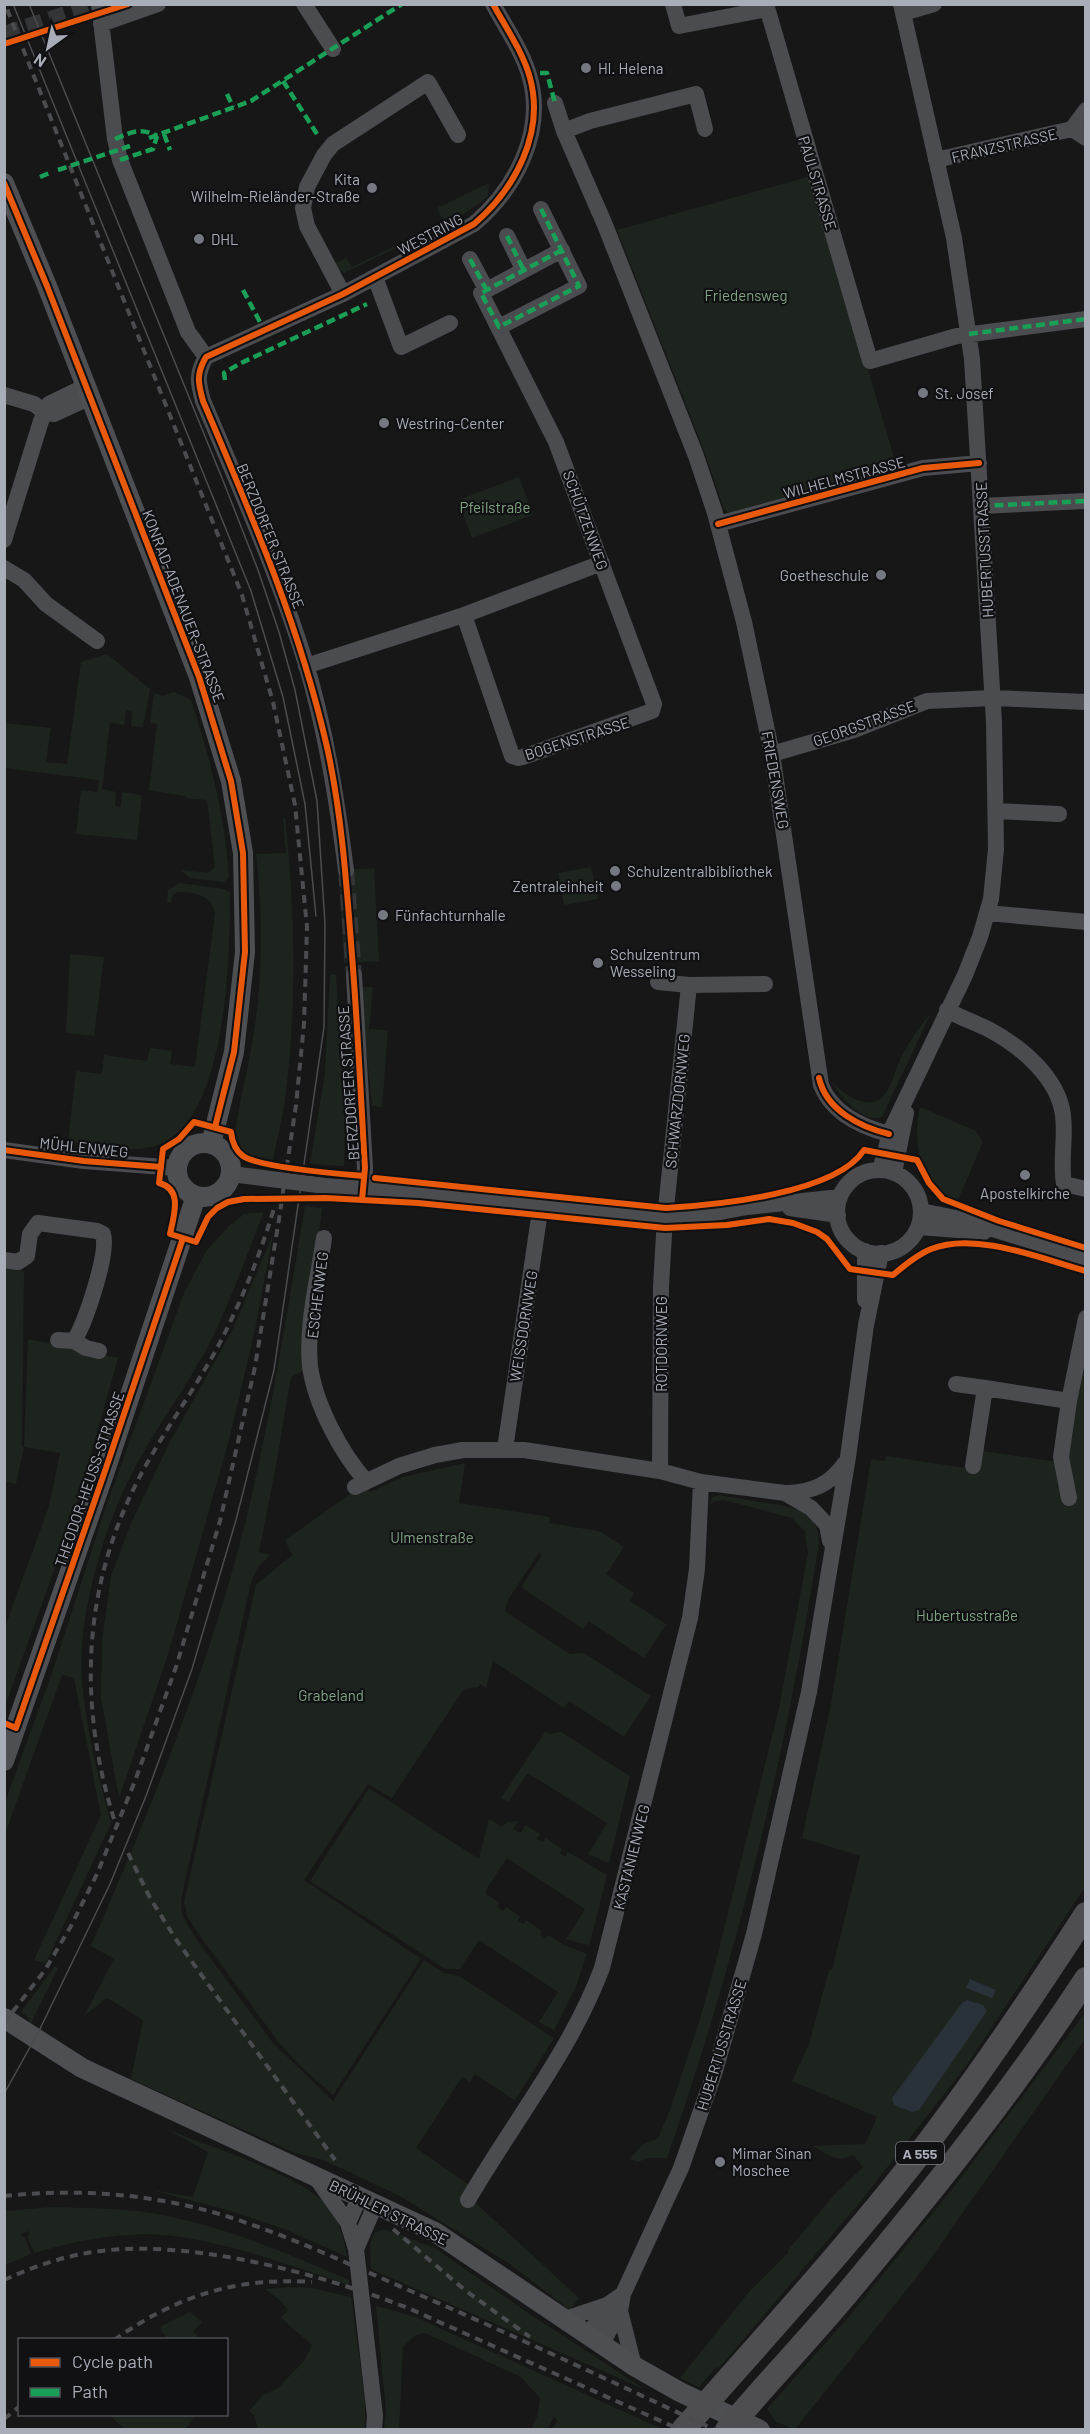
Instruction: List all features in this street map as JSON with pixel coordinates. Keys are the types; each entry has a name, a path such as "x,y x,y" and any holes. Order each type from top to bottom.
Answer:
{"highway":[{"name":"A 555","path":"682,2430 819,2277 913,2161 1013,2025 1086,1914"},
{"name":"A 555","path":"727,2430 842,2299 942,2178 1054,2027 1086,1979"}],"main road":[{"name":"KONRAD-ADENAUER-STRASSE","path":"4,183 210,707 231,781 240,829 246,920 242,998 234,1053 211,1144"},
{"path":"195,1144 211,1144 220,1148 227,1155 231,1164 229,1181 219,1193 211,1196 196,1196 181,1185 177,1168 179,1160 195,1144"},
{"name":"THEODOR-HEUSS-STRASSE","path":"6,1755 106,1468 196,1196"},
{"name":"BRÜHLER STRASSE","path":"4,2018 82,2068 435,2232 634,2366 680,2392 760,2430"}],"street":[{"path":"99,4 115,139 120,160 188,332 206,357"},
{"path":"101,24 158,4"},
{"path":"304,4 333,49"},
{"name":"WESTRING","path":"206,357 344,294 474,224 489,212 525,158 533,132 530,79 520,53 493,4"},
{"path":"673,4 679,26 766,7"},
{"path":"902,9 934,4"},
{"name":"PAULSTRASSE","path":"766,7 870,361 969,334"},
{"name":"HUBERTUSSTRASSE","path":"887,1171 889,1134 972,959 987,913 994,874 997,811 993,698 969,334 954,238 902,9"},
{"path":"344,294 307,225 303,208 307,187 327,149 428,82 458,135"},
{"path":"564,131 590,121 696,93 705,129"},
{"name":"FRIEDENSWEG","path":"555,103 564,131 605,225 674,399 718,524 744,622 772,754 820,1085 828,1099 842,1113 862,1125 889,1134"},
{"name":"FRANZSTRASSE","path":"936,160 1079,134 1086,110"},
{"path":"499,327 579,285 541,209"},
{"path":"507,236 523,269"},
{"path":"470,259 486,289 562,250"},
{"path":"375,277 401,346 450,323"},
{"name":"SCHÜTZENWEG","path":"486,289 481,293 556,442 602,563 654,704 652,711 646,715"},
{"path":"969,334 1086,319"},
{"name":"BERZDORFER STRASSE","path":"206,357 197,381 203,401 283,595 306,666 327,748 340,817 346,870"},
{"path":"4,540 41,421 49,404 88,392"},
{"path":"4,395 34,404 46,413"},
{"name":"WILHELMSTRASSE","path":"718,524 923,468 979,463"},
{"path":"981,506 1086,501"},
{"path":"306,666 464,615 602,563"},
{"path":"4,568 24,580 46,604 97,641"},
{"name":"BOGENSTRASSE","path":"464,615 512,756 523,757 646,715"},
{"name":"GEORGSTRASSE","path":"772,754 854,730 927,701 993,698 1086,702"},
{"path":"997,811 1059,814"},
{"path":"987,913 1086,922"},
{"name":"BERZDORFER STRASSE","path":"354,975 365,1168 364,1190"},
{"path":"658,982 688,985 765,984"},
{"name":"SCHWARZDORNWEG","path":"665,1218 688,985"},
{"path":"947,1010 1009,1042 1049,1080 1057,1095 1063,1115 1062,1172 1064,1184 1086,1189"},
{"name":"HUBERTUSSTRASSE","path":"887,1171 912,1086"},
{"name":"MÜHLENWEG","path":"4,1150 84,1161 177,1168"},
{"path":"887,1171 914,1188 920,1219 905,1245 890,1252 873,1252 846,1237 838,1215 840,1197 853,1179 866,1172 887,1171"},
{"path":"231,1174 364,1190 456,1195 665,1218 840,1197"},
{"name":"WEISSDORNWEG","path":"505,1449 541,1204"},
{"path":"771,1206 838,1215"},
{"name":"ROTDORNWEG","path":"660,1471 661,1286 665,1218"},
{"path":"920,1219 1009,1234 1086,1258"},
{"path":"4,1260 18,1262 27,1256 30,1234 38,1223 97,1231 103,1234 104,1242 97,1276 82,1328 66,1340 99,1351"},
{"name":"ESCHENWEG","path":"324,1238 310,1324 310,1367 326,1418 354,1467 360,1484 399,1466 435,1455 463,1450 505,1449"},
{"name":"HUBERTUSSTRASSE","path":"595,2340 617,2303 681,2168 715,2071 754,1934 809,1692 848,1457 866,1325 873,1252"},
{"path":"1070,1497 1061,1457 1069,1401 1086,1318"},
{"path":"956,1384 1069,1401"},
{"path":"973,1466 985,1388"},
{"path":"505,1449 660,1471 701,1482 785,1492 804,1492 835,1478 848,1457"},
{"name":"KASTANIENWEG","path":"468,2200 568,2043 587,2008 602,1968 690,1618 697,1569 701,1482"},
{"path":"785,1492 811,1508 827,1525 832,1548"},
{"path":"314,2175 348,2223 356,2252 375,2415 374,2430"},
{"path":"348,2223 368,2200"},
{"path":"356,2252 368,2200"},
{"path":"565,2319 617,2303 634,2366"}],"green space":[{"name":"Friedensweg","path":"811,176 895,461 888,469 728,513 724,509 705,453 617,230"},
{"path":"489,183 488,197 458,218 344,273 334,264 346,258 352,267 444,222 437,208"},
{"name":"Pfeilstraße","path":"519,477 533,515 472,538 458,500"},
{"path":"107,654 150,689 143,727 131,726 132,712 126,710 124,725 110,723 102,789 116,792 115,806 121,807 122,792 142,795 137,840 76,834 81,790 97,792 99,780 5,768 5,723 51,728 46,762 67,764 81,662"},
{"path":"174,692 191,700 210,765 227,854 229,877 224,882 190,878 181,870 208,873 215,867 207,800 149,790 157,724 150,723 154,693 163,696"},
{"path":"283,818 285,818 293,921 293,990 290,1058 285,1101 273,1160 248,1154 240,1146 235,1134 259,993 261,923 256,854 286,853"},
{"path":"591,867 598,899 564,905 558,873"},
{"name":"Fünfachturnhalle","path":"374,868 379,961 344,963 339,870"},
{"path":"179,883 224,889 230,892 226,994 211,1073 198,1106 179,1131 155,1146 123,1149 68,1142 76,1071 102,1074 104,1055 147,1061 150,1048 172,1051 170,1064 195,1067 215,913 210,902 201,895 177,892 172,896 171,902 167,902 168,890"},
{"path":"70,954 104,957 94,1036 66,1033"},
{"path":"330,974 336,975 345,1122 344,1166 310,1164 325,1073"},
{"path":"360,987 373,987 369,1029 388,1030 382,1107 372,1106"},
{"path":"931,1013 882,1117 868,1117 853,1108 832,1082 844,1093 860,1101 875,1102 881,1098 887,1091 907,1047"},
{"path":"920,1107 976,1131 983,1142 957,1202 944,1195 934,1185 922,1162 917,1135"},
{"path":"305,1206 322,1208 304,1371 291,1377 259,1552 270,1555 258,1567 251,1582 181,1900 182,1915 195,1937 273,2043 333,2101 424,1960 444,1973 459,1976 554,2038 515,2100 475,2074 470,2082 462,2077 416,2148 472,2187 467,2195 579,2298 570,2310 507,2262 398,2195 323,2160 295,2153 131,2079 143,2020 107,1998 84,2016 114,1959 91,1946 176,1740 213,1635 244,1528 270,1408"},
{"path":"264,1212 216,1330 131,1475 102,1548 88,1603 82,1657 82,1681 93,1752 111,1823 46,1963 34,1960 101,1815 74,1678 62,1675 5,1834 5,1802 52,1673 105,1509 184,1293 207,1250 229,1226 244,1214"},
{"path":"273,1234 255,1330 229,1440 168,1655 119,1798 101,1698 102,1641 111,1576 131,1523 169,1444 233,1329"},
{"path":"5,1267 24,1271 22,1447 24,1447 16,1484 5,1481"},
{"path":"28,1339 118,1358 72,1521 5,1706 4,1630 49,1506 60,1453 24,1447"},
{"name":"Hubertusstraße","path":"1085,1343 1085,1887 966,2066 861,2201 719,2368 716,2367 699,2387 680,2378 749,2292 789,2252 788,2250 835,2194 863,2167 853,2155 837,2158 812,2146 865,2144 877,2117 792,2081 809,2044 829,1970 832,1970 860,1856 802,1838 831,1704 871,1459 885,1461 886,1456 979,1470 982,1451 1059,1462"},
{"name":"Grabeland","path":"465,1463 459,1503 550,1517 549,1523 599,1531 624,1547 606,1574 634,1593 630,1601 666,1624 644,1658 589,1621 583,1629 521,1587 542,1555 539,1553 508,1600 505,1611 570,1654 584,1653 651,1696 624,1737 569,1701 564,1708 493,1661 486,1688 480,1684 478,1687 464,1689 392,1798 368,1784 304,1880 421,1959 333,2095 297,2063 277,2040 200,1936 187,1916 184,1902 256,1585 292,1555 285,1540 352,1493 367,1488 370,1492 403,1477"},
{"path":"719,1495 794,1508 809,1516 814,1523 819,1543 806,1622 775,1777 738,1930 716,2006 667,2158 648,2158 638,2162 630,2159 642,2145 658,2138 670,2110 701,2016 779,1708 808,1553 805,1532 792,1518 724,1500 715,1501 708,1506 713,1497"},
{"path":"545,1732 549,1734 561,1732 630,1776 609,1863 588,1854 607,1823 528,1773 508,1802 501,1798"},
{"path":"369,1788 479,1859 489,1819 502,1827 507,1822 518,1821 513,1829 520,1833 526,1825 540,1834 537,1839 543,1842 546,1838 562,1849 560,1853 565,1857 568,1852 607,1875 588,1945 566,1939 585,1909 507,1858 487,1888 486,1894 500,1903 497,1907 503,1911 506,1907 520,1916 518,1921 524,1924 526,1920 542,1931 540,1935 545,1938 548,1935 564,1945 587,1954 575,1989 554,2030 539,2022 558,1992 479,1940 460,1969 445,1969 310,1881"},
{"path":"55,1966 58,1968 30,2025 29,2018 21,2012"},
{"path":"1085,2013 1085,2039 924,2268 795,2429 776,2422 767,2409 851,2314 957,2183"},
{"path":"168,2130 276,2172 314,2194 327,2205 335,2216 343,2236 347,2257 287,2230 234,2212 152,2190 193,2197 208,2152"},
{"path":"51,2207 139,2211 177,2218 228,2232 301,2259 349,2280 349,2285 219,2244 156,2234 103,2237 34,2253 27,2236 30,2234 28,2231 21,2234 25,2237 31,2254 5,2265 5,2211"},
{"path":"384,2229 435,2248 531,2315 646,2390 371,2269 370,2243 374,2233"},
{"path":"312,2288 351,2297 365,2398 365,2429 258,2429 254,2415 249,2411 263,2395 278,2388 304,2361 312,2345 281,2318 288,2310 281,2301 265,2289"},
{"path":"376,2306 413,2316 662,2429 552,2429 558,2420 554,2417 547,2429 531,2429 537,2417 540,2398 521,2377 425,2333 414,2336 403,2347 399,2429 384,2429 386,2411"},
{"path":"190,2312 202,2322 193,2332 197,2335 195,2338 167,2338 160,2330 161,2326"},
{"path":"110,2416 195,2416 185,2430 125,2429"}],"shaded area":[{"path":"970,1979 996,1990 992,1998 966,1988"},
{"path":"967,2000 983,2005 987,2011 919,2110 912,2112 894,2105 892,2098 962,2003"}],"tunnel":[{"path":"4,34 97,4"},
{"path":"346,870 354,975"}],"tram line":[{"path":"13,4 251,591 283,697 305,804 316,916"},
{"path":"4,2094 39,2031 110,1884 146,1796 192,1669 236,1520 274,1370 324,1027 325,924 317,801 295,690 279,632 224,483 29,4"}],"railway":[{"path":"4,2023 45,1970 71,1926 97,1874 135,1781 176,1667 220,1521 255,1367 296,1105 304,1024 307,927 295,805 273,702 242,595 5,4"},
{"path":"114,1819 95,1735 91,1693 91,1652 104,1569 117,1528 134,1488 215,1352 233,1316 256,1262 275,1205"},
{"path":"128,1853 150,1898 177,1941 335,2160"},
{"path":"4,2196 61,2193 118,2195 174,2203 229,2217 345,2262 715,2430"},
{"path":"393,2229 466,2291 530,2337"},
{"path":"4,2280 66,2258 124,2249 207,2254 249,2261 333,2282 408,2308 681,2430"},
{"path":"117,2338 161,2312 208,2293 257,2283 312,2282"},
{"path":"4,2419 18,2408"}],"marked path":[{"path":"149,138 251,101 402,4"},
{"path":"540,73 547,73 555,103"},
{"path":"283,81 317,134"},
{"path":"227,94 233,107"},
{"path":"115,139 141,131 157,136"},
{"path":"164,134 170,150"},
{"path":"120,160 153,149 157,136"},
{"path":"58,170 130,146"},
{"path":"40,177 52,172"},
{"path":"541,209 579,286 499,327 481,293 562,250"},
{"path":"507,236 523,269"},
{"path":"470,259 486,289"},
{"path":"243,290 261,324"},
{"path":"225,380 224,373 239,364 367,304"},
{"path":"969,334 1086,319"},
{"path":"981,506 1086,501"}],"cycle path":[{"path":"4,44 128,4"},
{"path":"362,1200 365,1168 355,993 344,857 327,747 303,657 273,571 203,401 199,374 206,357 343,294 474,224 502,194 514,177 530,139 534,99 523,59 493,4"},
{"path":"4,183 47,286 199,677 231,781 243,853 245,952 234,1052 215,1127"},
{"path":"718,524 923,468 979,463"},
{"path":"819,1078 823,1089 837,1108 856,1122 889,1134"},
{"path":"364,1176 301,1170 252,1160 238,1151 231,1132 194,1122 179,1139 163,1149 159,1183 167,1186 174,1197 175,1211 170,1234 196,1242 208,1217 228,1202 244,1199 326,1198 418,1203 665,1228 727,1225 769,1219 793,1223 817,1232 827,1239 850,1269 893,1275 916,1257 931,1249 948,1244 968,1243 1008,1249 1086,1271"},
{"path":"4,1150 84,1161 161,1167"},
{"path":"375,1178 666,1208 743,1200 802,1187 828,1177 849,1165 864,1150 917,1160 929,1183 943,1199 999,1221 1086,1248"},
{"path":"4,1723 16,1728 183,1238"}],"place":[{"name":"Hl. Helena","path":"586,68"},
{"name":"Kita Wilhelm-Rieländer-Straße","path":"372,188"},
{"name":"DHL","path":"199,239"},
{"name":"St. Josef","path":"923,393"},
{"name":"Westring-Center","path":"384,423"},
{"name":"Goetheschule","path":"881,575"},
{"name":"Schulzentralbibliothek","path":"615,871"},
{"name":"Zentraleinheit","path":"616,886"},
{"name":"Fünfachturnhalle","path":"383,915"},
{"name":"Schulzentrum Wesseling","path":"598,963"},
{"name":"Apostelkirche","path":"1025,1175"},
{"name":"Mimar Sinan Moschee","path":"720,2162"}],"park label":[{"name":"Ulmenstraße","path":"432,1537"}]}
